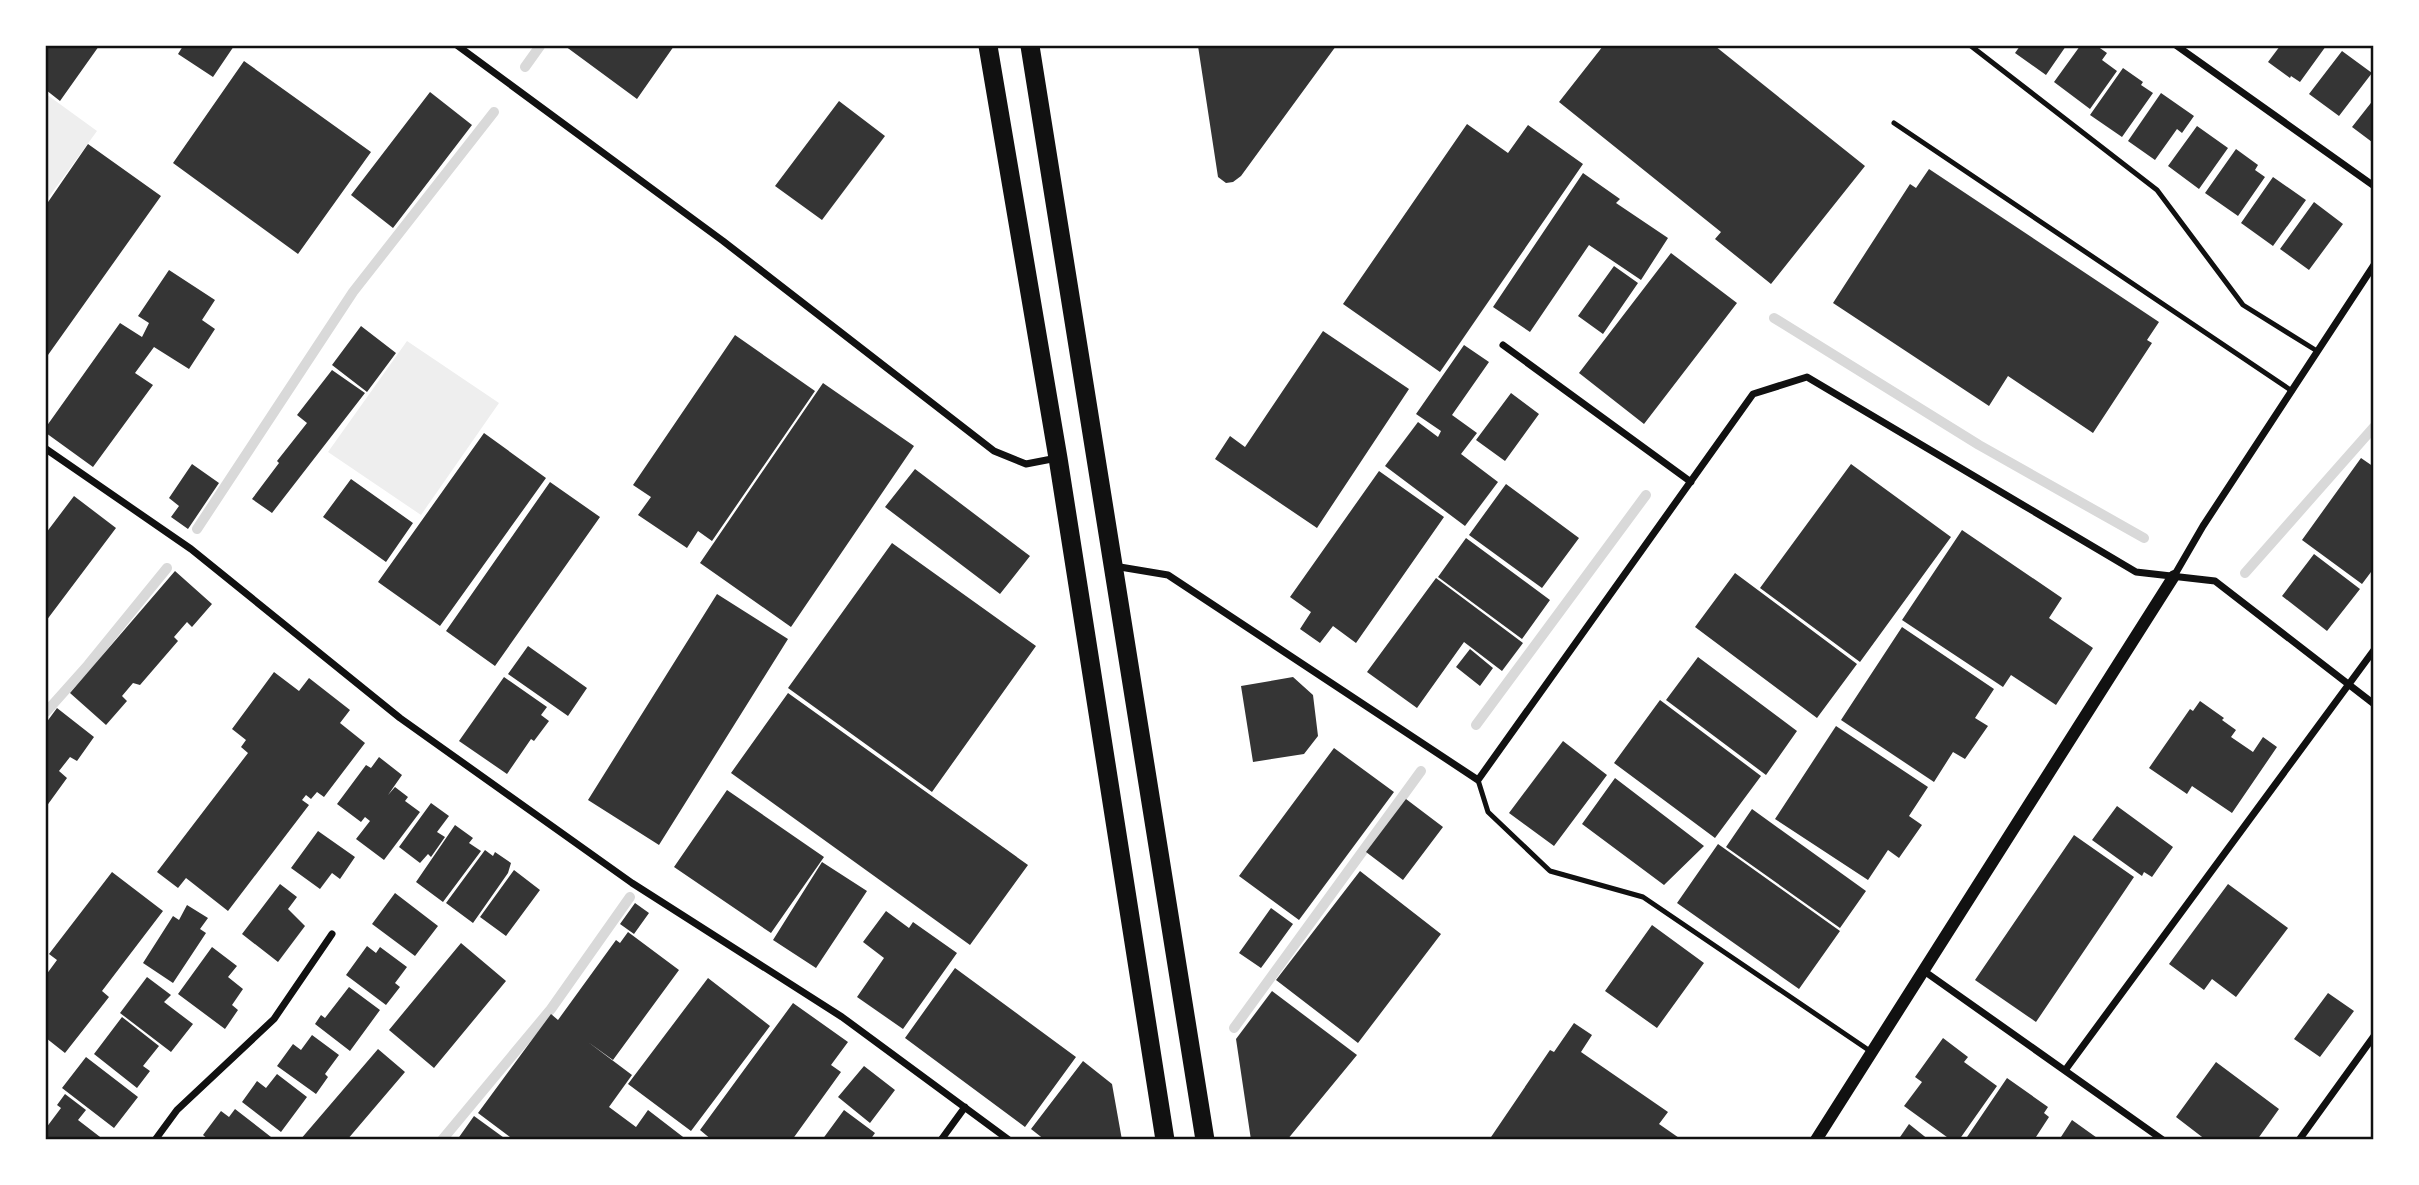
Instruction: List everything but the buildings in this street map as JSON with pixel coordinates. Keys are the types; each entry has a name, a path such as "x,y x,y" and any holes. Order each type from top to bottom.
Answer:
{"highway":[{"path":"988,46 1058,458 1165,1139"},
{"path":"1030,46 1206,1139"}],"street":[{"path":"458,46 723,241 993,451 1026,464 1058,458"},
{"path":"2177,46 2374,186"},
{"path":"1816,1139 2174,576 2203,526 2374,265"},
{"path":"1503,345 1691,482"},
{"path":"1114,566 1168,575 1478,780 1754,394 1807,377 2136,572 2216,582 2374,704"},
{"path":"46,449 191,549 400,718 632,883 842,1017 1009,1139"},
{"path":"2066,1069 2374,650"},
{"path":"155,1139 177,1110 274,1019 332,934"},
{"path":"1924,971 2163,1139"},
{"path":"2299,1139 2374,1036"},
{"path":"941,1139 965,1107"}],"lane":[{"path":"1971,46 2157,190 2243,305 2317,351"},
{"path":"1894,123 2292,391"},
{"path":"1478,780 1488,812 1550,872 1643,897 1872,1052"}],"shaded area":[{"path":"46,94 97,131 46,201"},
{"path":"407,341 499,403 421,515 328,452"}],"waterway":[{"path":"525,67 540,46"},
{"path":"197,529 353,292 494,112"},
{"path":"1774,318 1979,445 2144,538"},
{"path":"2245,573 2374,427"},
{"path":"1476,725 1646,495"},
{"path":"46,712 167,568"},
{"path":"1234,1028 1421,771"},
{"path":"442,1140 551,1009 630,897"}]}
